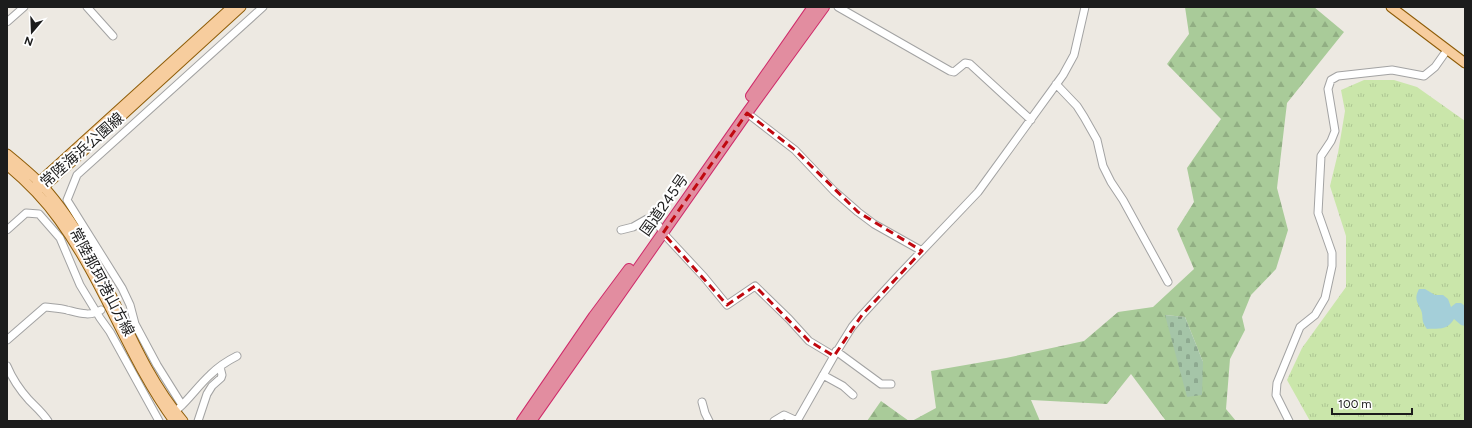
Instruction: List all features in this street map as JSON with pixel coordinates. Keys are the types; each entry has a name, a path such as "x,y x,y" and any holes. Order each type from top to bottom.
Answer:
{"highway":[{"name":"国道245号","path":"531,421 813,7"},
{"name":"国道245号","path":"522,421 594,316 661,230 824,7"}],"main road":[{"name":"常陸海浜公園線","path":"42,184 232,7"},
{"name":"常陸海浜公園線","path":"34,190 241,7"},
{"path":"1391,7 1465,63"},
{"name":"常陸那珂港山方線","path":"7,154 42,184 66,215 83,241 173,415"},
{"name":"常陸那珂港山方線","path":"7,165 34,190 59,220 76,245 102,291 139,367 173,415 183,421"}],"street":[{"path":"7,22 24,7"},
{"path":"87,7 113,36"},
{"path":"173,415 157,365 135,324 116,278 67,200 77,174 263,7"},
{"path":"838,7 950,71 954,72 965,63 970,64 1031,120"},
{"path":"774,421 784,415 797,421 835,354 862,315 978,192 1063,75 1074,55 1085,7"},
{"path":"1289,421 1276,395 1277,382 1300,328 1315,315 1325,298 1332,266 1332,252 1318,212 1321,156 1331,141 1335,131 1328,88 1331,80 1338,76 1392,70 1424,76 1435,67 1447,50"},
{"path":"1056,84 1077,106 1084,117 1097,140 1103,166 1111,182 1123,200 1168,282"},
{"path":"748,113 795,150 834,191 858,212 874,224 922,251"},
{"path":"7,230 26,214 33,213 39,214 60,238 80,285 99,311 159,421"},
{"path":"621,230 633,227 647,219 657,223 661,230 704,277 727,305 755,286 790,319 809,341 835,354 881,384 891,384"},
{"path":"7,340 45,307 68,310 78,314 99,311"},
{"path":"173,415 209,375 236,356"},
{"path":"7,366 9,375 29,400 42,412 48,421"},
{"path":"198,421 207,394 212,386 221,378 222,375 220,367"},
{"path":"823,375 843,386 853,395"},
{"path":"702,402 709,421"}],"highlighted area":[{"path":"747,113 795,150 858,212 922,251 862,315 834,356 809,341 755,286 727,305 663,233"}],"green space":[{"path":"1185,7 1314,7 1344,32 1287,103 1277,188 1288,230 1276,269 1251,295 1242,317 1245,330 1230,359 1226,409 1236,421 1166,421 1131,374 1107,404 1031,400 1040,421 912,421 936,408 931,371 1006,358 1084,341 1118,312 1153,307 1194,269 1177,229 1194,202 1187,168 1221,119 1167,64 1189,34","holes":["1165,315 1185,317 1203,362"]},
{"path":"1364,80 1394,80 1417,87 1465,121 1465,421 1310,421 1287,380 1302,348 1346,287 1346,236 1330,186 1338,153 1345,111 1341,90"},
{"path":"1165,315 1185,317 1203,362 1202,395 1187,397"},
{"path":"881,401 909,421 867,421"}],"water":[{"path":"1419,289 1425,289 1435,295 1443,295 1448,299 1451,307 1456,303 1461,303 1465,306 1465,326 1461,325 1454,319 1445,327 1439,329 1427,329 1417,300"}]}
